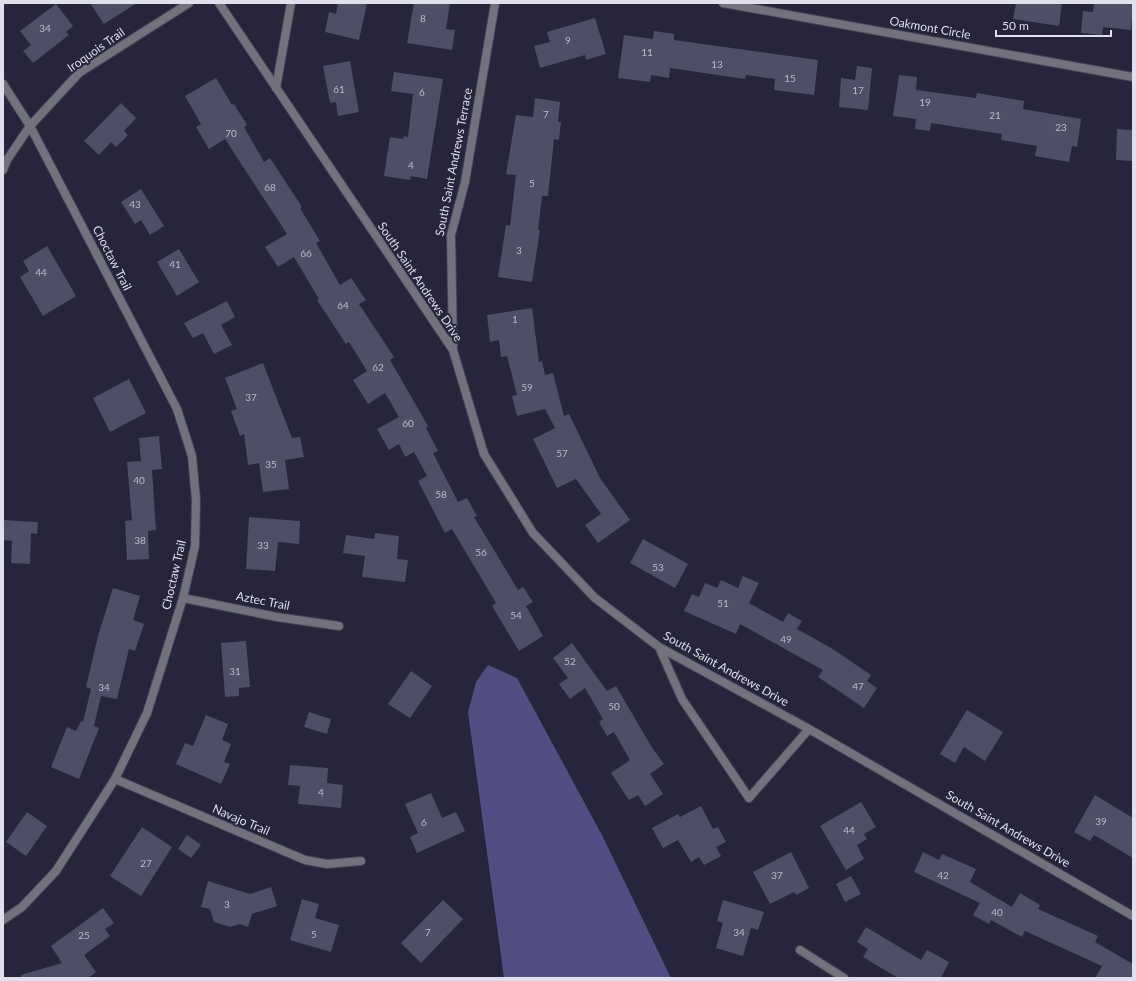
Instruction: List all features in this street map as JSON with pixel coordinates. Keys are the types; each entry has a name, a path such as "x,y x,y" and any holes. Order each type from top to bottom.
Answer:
{"street":[{"name":"Iroquois Trail","path":"3,170 7,160 30,126 79,73 189,3"},
{"name":"South Saint Andrews Drive","path":"219,3 452,350 484,454 533,533 595,598 659,647 809,729 1133,916"},
{"path":"276,88 291,3"},
{"name":"South Saint Andrews Terrace","path":"452,350 451,235 465,182 495,3"},
{"name":"Oakmont Circle","path":"723,3 1133,77"},
{"name":"Choctaw Trail","path":"3,84 30,126 179,415 192,456 196,500 195,546 183,598 147,713 115,779 56,871 22,907 3,920"},
{"name":"Aztec Trail","path":"183,598 277,617 338,626"},
{"path":"659,647 682,699 749,798 809,729"},
{"name":"Navajo Trail","path":"115,779 305,860 327,864 361,861"},
{"path":"800,950 844,978"}],"shaded area":[{"path":"488,665 517,678 603,837 671,978 504,978 468,712 476,682"}],"building":[{"path":"90,3 137,3 104,24"},
{"path":"338,3 367,3 359,40 325,32 329,12 336,14"},
{"path":"414,3 450,3 446,29 455,30 452,50 407,43"},
{"path":"1016,3 1062,3 1059,26 1013,19"},
{"path":"1094,3 1133,3 1131,30 1103,27 1102,35 1081,33 1083,11 1093,12"},
{"path":"56,4 73,26 66,32 69,35 33,63 23,51 31,45 20,31"},
{"path":"595,18 606,54 586,60 585,55 540,68 534,46 550,42 547,32"},
{"path":"654,31 674,34 674,40 818,60 814,95 774,90 775,79 746,75 745,79 670,68 669,78 651,75 650,82 618,78 624,35 653,39"},
{"path":"350,61 359,112 338,116 336,102 330,103 323,66"},
{"path":"857,66 872,68 868,110 839,107 841,78 855,80"},
{"path":"394,72 443,79 427,179 411,176 410,180 384,176 390,137 403,139 404,136 408,137 413,94 391,91"},
{"path":"899,75 917,77 916,90 976,98 977,93 1024,101 1023,109 1081,119 1077,147 1072,146 1069,162 1035,156 1037,146 1001,140 1002,134 931,123 930,131 915,129 916,119 893,116"},
{"path":"216,78 232,105 234,104 247,125 244,127 264,162 270,158 302,207 300,208 320,241 316,243 340,285 351,278 366,300 359,304 394,357 390,360 428,426 426,428 438,451 433,453 458,502 467,498 477,516 474,517 518,590 523,587 533,602 526,606 543,636 519,651 492,606 496,603 452,529 445,533 418,481 427,476 414,452 405,457 399,444 389,450 377,429 399,417 385,393 368,404 353,380 367,371 349,342 346,344 317,300 319,299 294,257 278,267 265,247 287,234 225,139 209,149 196,127 201,124 185,96"},
{"path":"535,98 560,102 558,122 561,122 559,140 554,139 548,196 542,196 538,230 540,230 532,282 498,277 506,225 510,226 516,175 506,174 516,115 533,117"},
{"path":"121,103 136,118 124,131 128,135 116,147 111,142 99,155 84,141"},
{"path":"1117,129 1133,130 1133,161 1116,160"},
{"path":"141,189 164,226 150,235 141,220 135,224 121,202"},
{"path":"47,246 76,296 43,316 20,277 29,271 23,261"},
{"path":"179,249 199,282 177,296 157,262"},
{"path":"227,301 235,317 221,325 232,345 214,354 203,333 193,338 184,323"},
{"path":"532,308 539,362 542,361 545,375 553,373 564,416 569,414 600,478 630,520 598,543 585,525 601,514 576,479 557,488 533,439 555,428 545,409 517,416 512,396 517,395 507,356 501,357 499,340 490,342 487,315"},
{"path":"263,363 292,438 300,437 304,457 285,460 289,489 263,492 259,463 248,465 244,434 240,436 231,411 237,409 225,378"},
{"path":"129,379 146,413 110,432 93,398"},
{"path":"159,436 162,469 152,470 156,530 148,531 149,559 127,560 125,521 132,520 127,462 141,461 139,438"},
{"path":"249,517 300,521 299,544 278,542 275,571 246,569"},
{"path":"3,520 38,522 37,534 31,533 30,564 11,563 12,541 3,540"},
{"path":"375,533 399,536 397,559 408,560 405,582 362,577 365,556 343,553 346,535 374,539"},
{"path":"643,539 688,564 675,588 630,563"},
{"path":"743,576 759,583 749,603 783,622 788,613 802,621 797,629 831,648 871,675 867,681 877,688 864,708 818,677 823,670 740,624 736,634 684,611 692,594 699,597 705,583 717,588 721,580 738,588"},
{"path":"113,588 140,596 133,620 144,624 135,651 129,649 117,699 101,696 94,726 99,728 79,779 51,767 67,727 76,731 81,721 83,722 91,689 86,687 98,636"},
{"path":"246,641 250,687 239,688 239,696 225,697 221,643"},
{"path":"572,643 607,691 616,686 651,746 664,764 650,774 663,794 645,806 638,795 629,800 611,773 630,760 614,732 607,736 599,722 603,719 585,688 570,699 559,684 568,678 553,658"},
{"path":"411,671 432,686 410,718 388,704"},
{"path":"967,710 1003,732 985,761 964,747 955,763 940,754"},
{"path":"309,712 331,719 327,734 304,727"},
{"path":"206,715 228,724 222,740 231,744 224,762 230,764 221,784 176,764 185,743 193,746"},
{"path":"290,765 328,768 327,783 343,785 341,808 298,804 300,786 288,785"},
{"path":"431,793 442,818 456,812 465,831 417,853 410,837 418,833 405,804"},
{"path":"1095,795 1133,818 1133,858 1094,835 1090,841 1074,832"},
{"path":"861,802 876,827 864,834 867,839 857,845 864,859 846,870 820,826"},
{"path":"701,806 713,829 718,827 726,842 716,847 721,856 704,865 699,857 691,862 678,840 663,848 652,828 678,814 680,817"},
{"path":"27,812 47,826 26,856 6,842"},
{"path":"142,827 172,847 141,896 110,876"},
{"path":"187,835 201,845 191,858 178,849"},
{"path":"791,852 809,888 796,895 794,892 770,904 753,872"},
{"path":"923,852 939,860 942,854 976,869 970,882 1012,907 1020,893 1040,905 1038,909 1098,936 1095,942 1133,964 1133,978 1095,978 1102,966 1025,931 1022,937 991,920 989,924 973,915 980,903 914,872"},
{"path":"851,876 861,894 845,902 836,884"},
{"path":"208,881 250,894 271,887 277,906 252,914 248,927 240,924 230,927 214,922 210,909 201,907"},
{"path":"302,899 319,904 315,918 339,925 331,952 290,940"},
{"path":"443,900 463,919 421,963 401,943"},
{"path":"723,900 764,912 758,930 751,928 743,956 716,948 723,923 717,921"},
{"path":"103,908 114,923 105,929 110,936 84,955 96,972 88,978 21,978 21,975 62,963 51,946"},
{"path":"866,927 921,960 927,950 949,962 941,978 898,978 863,957 868,949 857,942"}]}
